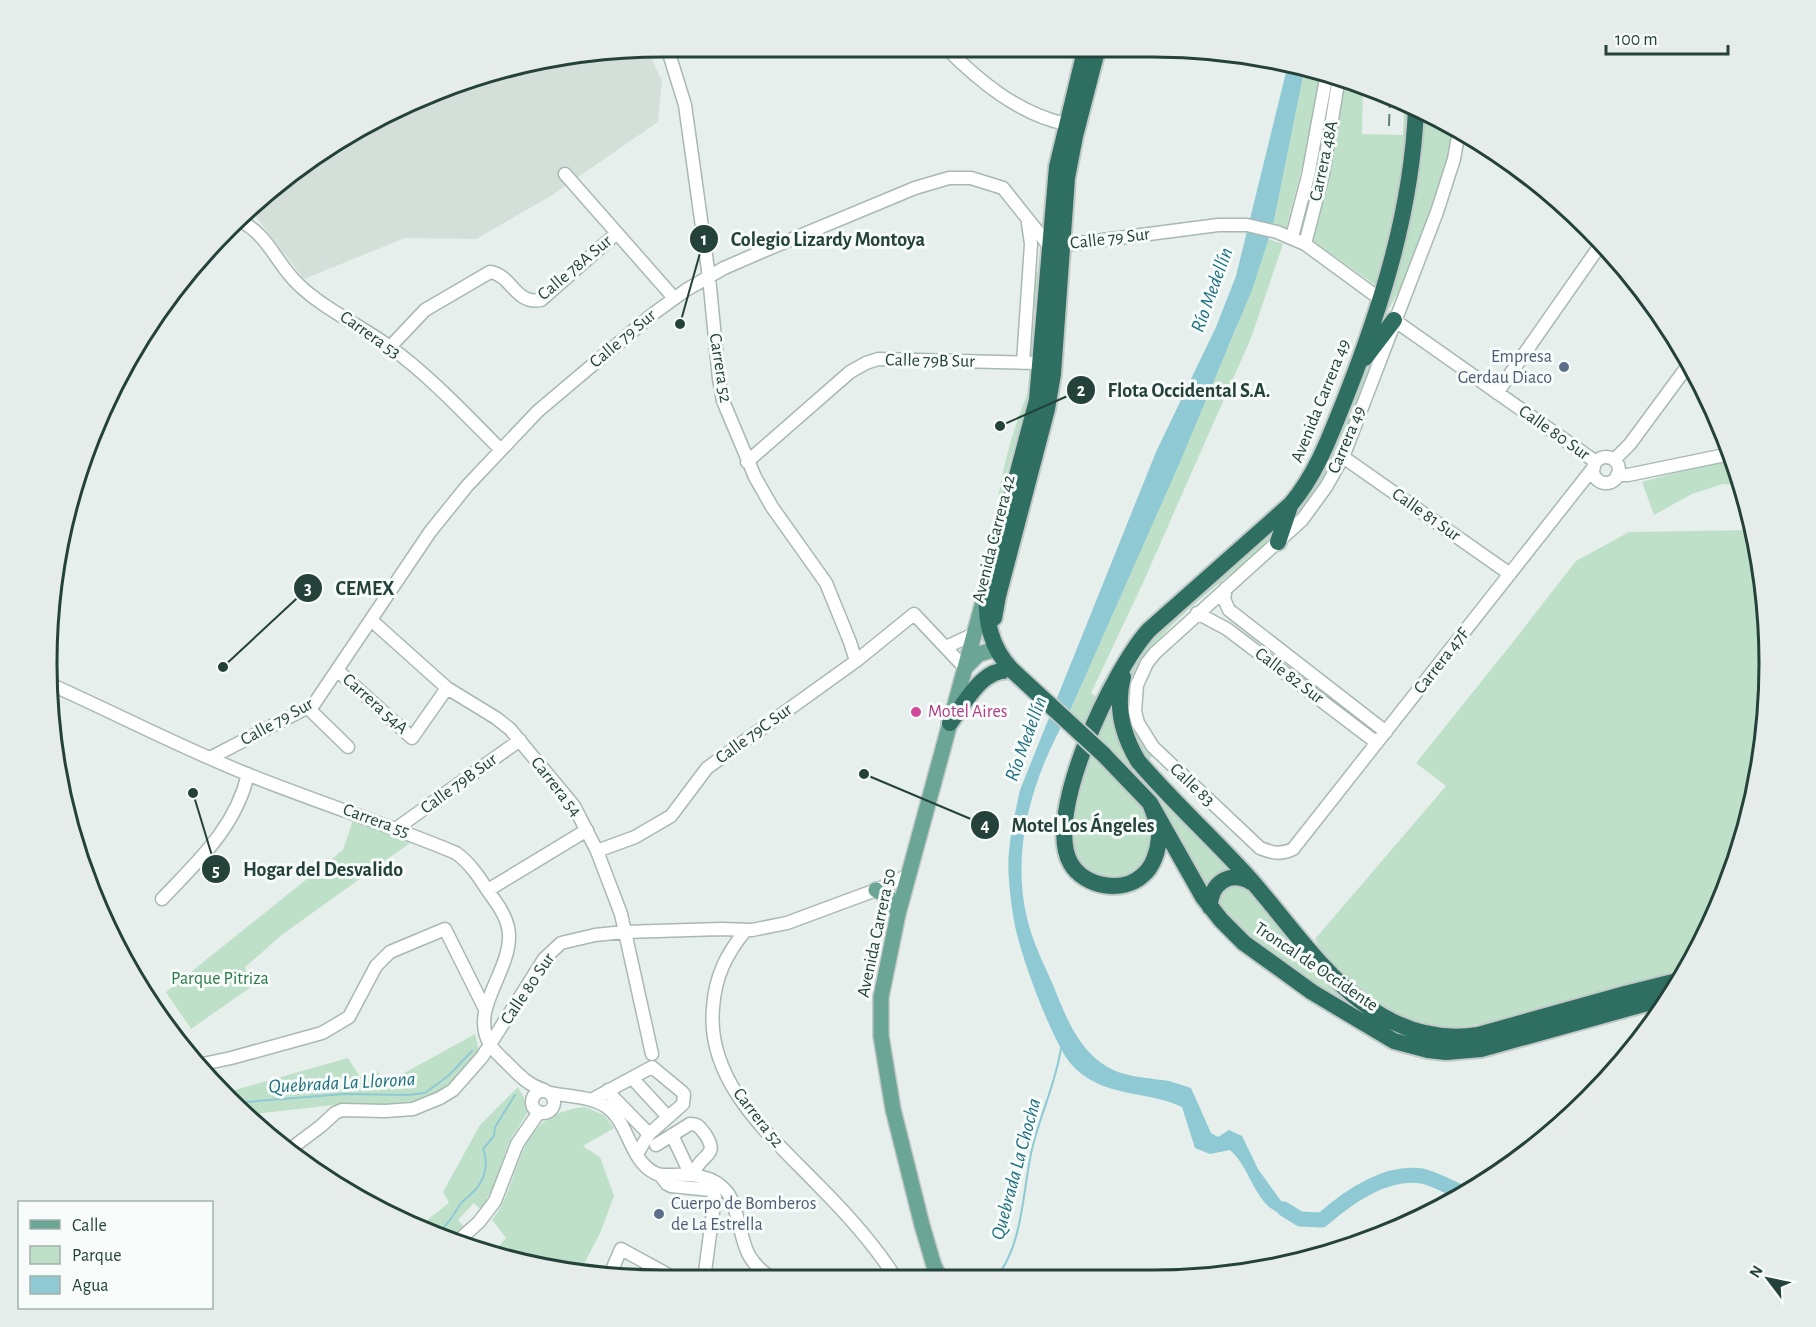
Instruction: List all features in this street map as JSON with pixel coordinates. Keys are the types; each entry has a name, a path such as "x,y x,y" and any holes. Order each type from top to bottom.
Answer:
{"highway":[{"name":"Avenida Carrera 42","path":"996,649 994,621 998,596 1049,400 1057,167 1083,57"},
{"name":"Avenida Carrera 42","path":"1056,246 1070,162 1095,57"},
{"name":"Avenida Carrera 49","path":"1140,640 1291,504 1317,468 1357,368 1401,229 1411,177 1415,117"},
{"name":"Avenida Carrera 42","path":"996,649 986,616 987,589 1034,416 1034,359 1052,299"},
{"path":"1357,368 1394,320"},
{"path":"1278,542 1291,504"},
{"path":"1140,640 1123,664 1082,751 1072,786 1064,837 1071,864 1078,872 1100,885 1122,885 1144,875 1157,852 1159,837 1150,803"},
{"name":"Troncal de Occidente","path":"1140,640 1125,669 1120,688 1119,707 1122,725 1132,751 1146,770 1256,886 1342,986 1384,1018 1413,1032 1429,1036 1453,1038 1478,1035 1668,983"},
{"name":"Troncal de Occidente","path":"996,649 1013,671 1103,754 1150,803 1210,907 1244,943 1312,992 1394,1041 1428,1050 1463,1051 1657,1000"},
{"path":"950,723 984,679 999,670 1013,671"},
{"path":"1210,907 1213,890 1225,879 1242,877 1250,880 1256,886"}],"main road":[{"name":"Avenida Carrera 50","path":"936,1270 922,1225 889,1085 881,1036 883,980 898,914 987,589"},
{"path":"965,668 979,654 996,649"},
{"path":"876,890 892,900 898,914"}],"street":[{"name":"Carrera 52","path":"671,57 685,105 709,277 723,400 747,462 772,507 826,584 856,661"},
{"path":"955,57 970,73 1029,112 1066,124"},
{"name":"Carrera 48A","path":"1292,237 1316,139 1325,83"},
{"name":"Carrera 48A","path":"1305,244 1325,164 1338,86"},
{"name":"Carrera 49","path":"1137,685 1146,663 1197,613 1302,520 1317,502 1343,457 1444,192 1457,139"},
{"path":"565,174 674,298"},
{"name":"Calle 79 Sur","path":"210,758 308,708 319,698 438,521 501,450 538,411 674,298 741,260 915,188 949,178 971,178 1002,188 1028,222 1056,246 1233,224 1277,232 1305,244 1380,299"},
{"path":"1300,209 1306,213 1313,213"},
{"path":"1028,222 1031,238 1029,275 1034,359"},
{"name":"Carrera 53","path":"246,225 261,236 296,283 390,347 438,386 501,450"},
{"name":"Calle 78A Sur","path":"390,347 425,310 490,272 496,273 525,300 533,302 541,300 617,233"},
{"path":"1029,275 1056,246"},
{"path":"1497,393 1596,251"},
{"name":"Calle 80 Sur","path":"1394,320 1595,465"},
{"name":"Calle 79B Sur","path":"747,462 850,372 866,363 878,359 1034,359"},
{"path":"1614,460 1630,444 1683,371"},
{"path":"1617,475 1628,476 1722,455"},
{"name":"Calle 81 Sur","path":"1343,457 1510,574"},
{"path":"1603,458 1614,460 1618,467 1617,475 1612,481 1600,481 1594,476 1595,465 1603,458"},
{"name":"Carrera 47F","path":"1287,851 1298,844 1595,465"},
{"name":"Calle 82 Sur","path":"1226,588 1224,599 1229,610 1386,732"},
{"name":"Calle 82 Sur","path":"1197,613 1227,629 1377,743"},
{"name":"Calle 79C Sur","path":"597,851 635,837 671,816 707,768 856,661 914,614 946,647"},
{"name":"Carrera 54","path":"371,620 447,688 510,729 574,806 588,830 621,914 652,1054"},
{"path":"965,668 946,647 974,634"},
{"name":"Carrera 54A","path":"337,670 412,738 447,688"},
{"name":"Calle 83","path":"1137,685 1135,711 1138,723 1153,747 1260,848 1274,853 1287,851"},
{"name":"Carrera 55","path":"58,688 248,774 398,828 456,853 471,866 505,917 510,939 504,965 485,1009 486,1034 491,1046"},
{"path":"308,708 348,747"},
{"name":"Calle 79B Sur","path":"398,828 520,740"},
{"path":"162,899 227,825 240,801 248,774"},
{"path":"488,890 588,830"},
{"name":"Calle 80 Sur","path":"295,1145 342,1110 413,1109 440,1098 464,1080 491,1046 551,951 569,939 624,932 746,930 787,923 832,903 876,890 909,874"},
{"path":"208,1063 322,1032 349,1017 376,966 390,952 445,929 485,1009"},
{"name":"Carrera 52","path":"746,930 721,967 713,1000 711,1027 722,1069 751,1113 874,1246 890,1270"},
{"path":"491,1046 526,1082 547,1092 554,1100 552,1108"},
{"path":"591,1100 652,1067 684,1094 682,1104 668,1117 653,1139 637,1154"},
{"path":"632,1078 668,1117"},
{"path":"526,1082 533,1108 539,1112 546,1113 575,1098"},
{"path":"608,1090 653,1139"},
{"path":"531,1101 536,1092 547,1092 601,1104 615,1114 637,1154 646,1166 660,1175 666,1184 711,1190 714,1194 705,1270"},
{"path":"464,1236 479,1222 495,1201 517,1144 539,1112"},
{"path":"653,1139 672,1135 690,1124 695,1124 711,1143 712,1148 710,1154 702,1159 690,1174"},
{"path":"672,1135 690,1174"},
{"path":"660,1175 690,1174 716,1183 727,1192 733,1201 741,1237 749,1257 760,1270"},
{"path":"613,1268 621,1249 659,1270"}],"shaded area":[{"path":"651,57 662,81 658,122 549,197 476,239 405,238 304,279 257,218 254,217 294,182 360,138 431,103 469,89 545,69 624,58"}],"green space":[{"path":"1303,77 1321,81 1310,136 1286,229 1273,225"},
{"path":"1344,88 1363,95 1362,134 1403,135 1404,112 1409,114 1399,205 1378,287 1312,240 1331,170"},
{"path":"1421,120 1452,136 1445,168 1420,245 1404,282 1379,326 1410,222 1418,176"},
{"path":"1268,239 1283,244 1251,338 1142,585 1091,693 1096,696 1121,653 1152,614 1124,659 1088,730 1069,713 1234,334"},
{"path":"1041,265 1039,300 1031,318 1034,278"},
{"path":"1379,350 1343,450 1313,499 1289,523 1331,456 1365,373"},
{"path":"1032,383 996,511 1010,446"},
{"path":"1723,459 1731,484 1723,484 1692,494 1654,515 1642,482"},
{"path":"1275,527 1274,541 1180,618 1158,641 1140,666 1130,691 1130,715 1139,737 1152,756 1149,760 1129,730 1127,682 1136,657 1155,632"},
{"path":"1743,530 1754,584 1759,664 1754,743 1747,782 1727,858 1696,932 1674,974 1481,1024 1448,1027 1428,1024 1389,1010 1354,987 1338,973 1325,957 1315,939 1446,786 1416,763 1576,561 1629,532"},
{"path":"1116,692 1113,717 1118,739 1129,759 1234,872 1206,894 1145,809 1153,829 1149,862 1126,880 1101,880 1078,865 1070,848 1071,822 1083,774"},
{"name":"Parque Pitriza","path":"354,817 410,843 283,934 245,967 251,987 191,1029 166,992 343,850"},
{"path":"1240,884 1381,1024 1379,1027 1300,975 1232,922 1219,908 1217,900 1227,885"},
{"path":"475,1034 479,1051 462,1076 446,1088 414,1101 379,1105 342,1104 258,1114 233,1090 348,1058 360,1077 377,1071 386,1083"},
{"path":"518,1087 530,1109 509,1142 493,1187 481,1210 474,1203 458,1220 465,1228 458,1234 426,1221 449,1203 443,1192 480,1125"},
{"path":"585,1107 604,1115 614,1128 583,1146 600,1157 614,1196 601,1231 584,1265 499,1247 506,1238 492,1220 503,1203 532,1135 544,1122 561,1112"}],"water":[{"path":"1286,73 1303,77 1273,225 1252,290 1180,462 1069,713 1045,760 1036,786 1028,812 1024,838 1021,865 1022,892 1027,918 1038,952 1067,1017 1084,1046 1100,1062 1116,1071 1169,1081 1191,1088 1211,1133 1218,1137 1229,1130 1242,1136 1258,1169 1281,1201 1304,1213 1298,1222 1279,1213 1262,1200 1241,1163 1230,1150 1210,1154 1195,1148 1182,1107 1170,1102 1109,1088 1086,1077 1071,1064 1050,1026 1023,957 1014,920 1008,869 1011,835 1020,790 1156,452 1216,327 1236,276"}],"waterway":[{"name":"Quebrada La Chocha","path":"1001,1270 1012,1250 1017,1233 1032,1149 1061,1048"},
{"name":"Quebrada La Llorona","path":"246,1102 344,1094 425,1093 448,1076 472,1051"},
{"path":"442,1228 479,1185 486,1164 483,1149 494,1136 495,1127 515,1095"},
{"name":"Río Medellín","path":"1284,1209 1300,1219 1322,1220 1368,1187 1381,1181 1408,1175 1427,1177 1455,1189"}],"railway":[{"path":"1389,126 1390,105"}],"place":[{"name":"Colegio Lizardy Montoya","path":"680,324"},
{"name":"Empresa Gerdau Diaco","path":"1564,367"},
{"name":"Flota Occidental S.A.","path":"1000,426"},
{"name":"CEMEX","path":"223,667"},
{"name":"Motel Aires","path":"916,712"},
{"name":"Motel Los Ángeles","path":"864,774"},
{"name":"Hogar del Desvalido","path":"193,793"},
{"name":"Cuerpo de Bomberos de La Estrella","path":"659,1214"}]}
